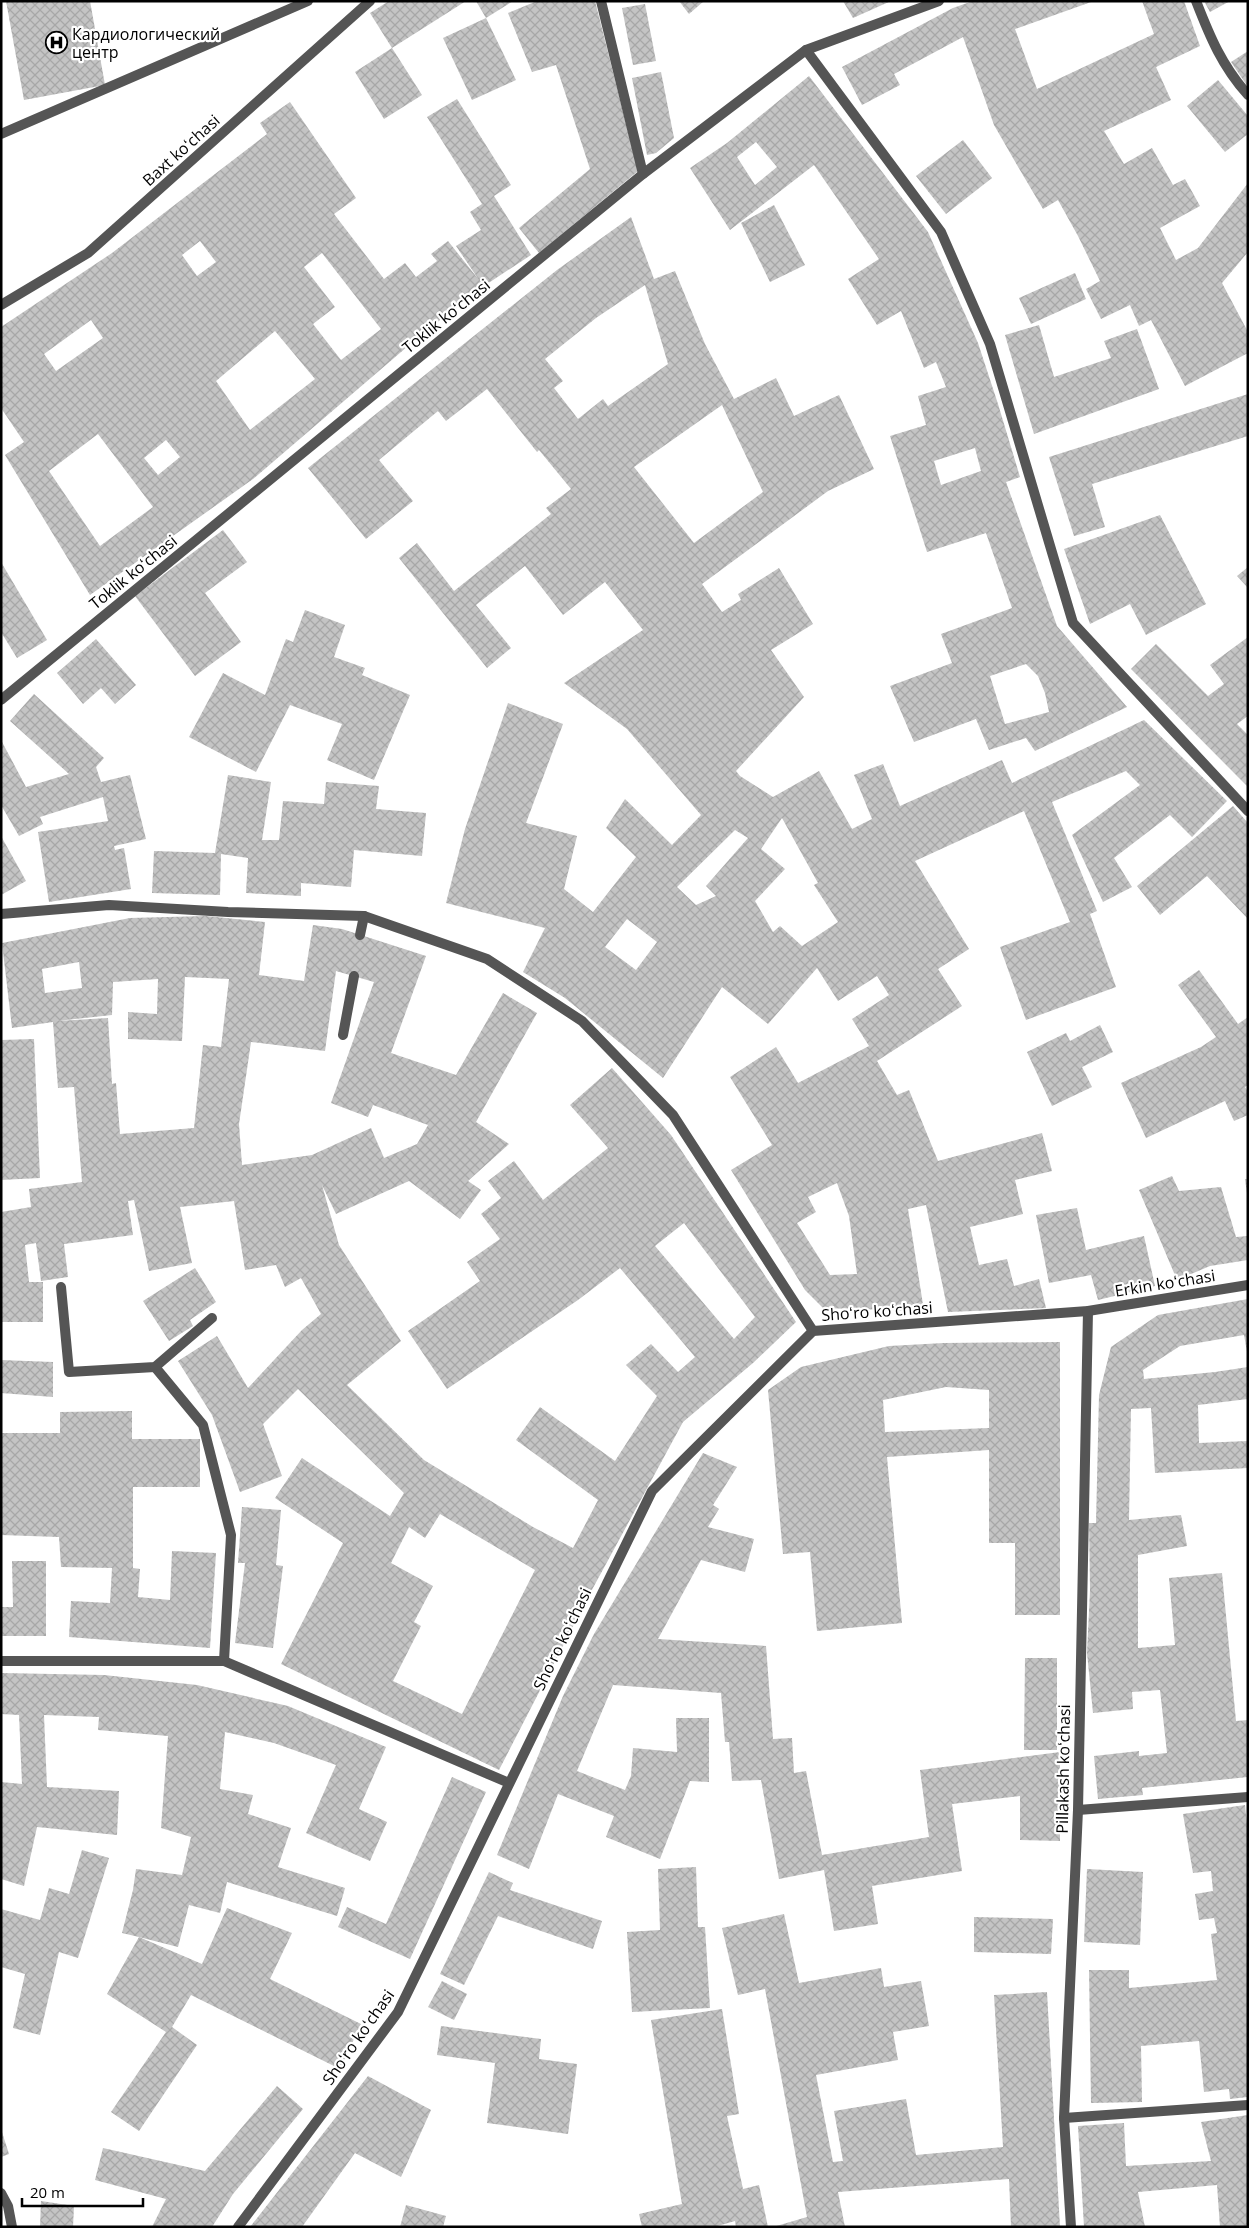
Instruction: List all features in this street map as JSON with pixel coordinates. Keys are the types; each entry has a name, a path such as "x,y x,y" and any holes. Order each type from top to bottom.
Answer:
{"street":[{"path":"1,134 308,1"},
{"name":"Baxt koʻchasi","path":"1,305 88,253 370,1"},
{"path":"601,1 643,174"},
{"name":"Toklik koʻchasi","path":"1,700 643,174 806,50 938,1"},
{"path":"1196,1 1213,46 1238,84 1248,95"},
{"path":"806,50 941,232 990,344 1073,623 1248,811"},
{"path":"1,914 109,905 228,912 364,916 487,959 582,1022 673,1115 813,1331"},
{"path":"360,935 364,916"},
{"path":"342,1035 354,976"},
{"name":"Erkin koʻchasi","path":"1088,1311 1248,1285"},
{"path":"61,1288 69,1372 155,1367 212,1318"},
{"name":"Shoʻro koʻchasi","path":"238,2227 398,2012 652,1491 813,1331 1088,1311"},
{"name":"Pillakash koʻchasi","path":"1071,2227 1064,2118 1078,1810 1088,1311"},
{"path":"155,1367 203,1425 231,1535 224,1661"},
{"path":"1,1661 224,1661 509,1783"},
{"path":"1078,1810 1248,1798"},
{"path":"1064,2118 1248,2105"},
{"path":"1,2193 8,2206 12,2227"}],"building":[{"name":"Кардиологический центр","path":"6,1 90,1 105,85 24,100"},
{"path":"389,1 466,1 392,48 370,13"},
{"path":"476,1 513,1 486,18"},
{"path":"537,1 595,1 638,171 539,253 519,228 590,169 556,65 532,72 508,13"},
{"path":"679,1 704,1 689,14"},
{"path":"843,1 891,1 853,18"},
{"path":"973,1 1094,1 1015,29 1037,89 1154,34 1142,1 1184,1 1200,46 1156,67 1171,100 1104,131 1124,164 1152,148 1173,185 1185,179 1200,206 1160,228 1176,260 1198,248 1248,183 1248,252 1222,283 1248,332 1248,353 1185,386 1151,320 1139,326 1130,305 1101,319 1086,289 1100,281 1078,236 1058,200 1043,209 1017,165 994,125 963,37 894,74 900,85 862,105 842,67 953,8"},
{"path":"1204,1 1230,1 1210,12"},
{"path":"645,4 656,61 633,65 622,8"},
{"path":"486,18 516,80 472,100 443,38"},
{"path":"392,48 422,95 384,119 355,72"},
{"path":"1248,51 1248,87 1231,62"},
{"path":"661,72 674,138 656,153 647,155 632,78"},
{"path":"809,76 928,232 978,343 998,404 1020,477 1006,482 1057,626 1127,707 1035,751 1026,738 989,750 976,719 914,742 890,686 952,663 941,634 1012,608 986,533 927,552 890,436 926,425 918,396 946,387 936,362 924,368 901,311 877,325 848,279 879,259 814,165 730,230 690,168 727,143","holes":["756,142 777,167 755,185 737,157","975,448 981,471 941,485 934,461","1026,664 1038,676 1045,693 1049,712 1005,724 990,676"]},
{"path":"1218,80 1248,116 1248,134 1225,152 1187,106"},
{"path":"457,99 511,185 494,196 531,255 484,286 422,334 253,479 90,595 5,455 24,442 1,408 1,327 112,253 267,134 260,123 290,102 356,198 334,214 384,279 405,263 416,277 437,261 431,254 448,241 479,280 456,246 481,230 470,212 482,204 427,117","holes":["200,241 216,262 197,276 182,255","322,253 381,329 341,360 313,324 335,307 304,267","91,320 103,338 56,371 44,354","275,331 315,379 250,430 216,381","98,434 153,507 100,546 49,471","166,440 180,457 158,475 144,458"]},
{"path":"963,140 992,178 946,214 916,176"},
{"path":"774,205 805,265 770,282 741,223"},
{"path":"631,217 654,279 675,271 705,344 734,399 776,378 794,416 839,395 874,469 828,491 702,584 722,612 741,600 738,594 779,568 813,624 771,650 804,697 736,771 740,776 773,797 819,771 852,829 872,819 854,775 883,764 900,806 1002,760 1012,783 1144,720 1227,801 1192,837 1170,815 1114,858 1132,887 1103,902 1072,835 1140,785 1126,771 1052,802 1097,911 1090,914 1116,987 1026,1020 1000,947 1070,922 1024,811 915,861 969,949 938,969 962,1006 877,1061 897,1095 909,1090 938,1161 1042,1133 1052,1171 1015,1180 1023,1214 970,1227 979,1265 1007,1259 1014,1286 1039,1279 1046,1308 948,1312 926,1205 908,1209 924,1311 823,1308 805,1290 731,1170 772,1145 730,1077 776,1047 798,1083 869,1046 852,1019 889,995 877,976 838,1001 817,968 768,1024 722,987 663,1078 565,998 523,972 545,928 446,903 465,829 508,703 563,724 526,823 577,836 564,889 593,912 636,857 606,828 625,799 672,845 701,815 627,729 564,683 643,630 605,582 563,615 525,566 476,605 511,648 487,668 399,558 417,543 454,591 551,514 546,508 571,489 539,450 537,452 487,389 446,421 438,411 379,460 413,501 366,539 308,468 557,270","holes":["645,285 668,364 608,406 603,399 578,419 554,388 563,381 545,359 596,318","722,405 763,492 694,543 634,467","782,818 818,883 814,885 838,922 802,946 780,926 773,932 755,901 785,869 761,849","735,830 748,838 706,886 716,896 696,905 677,887","627,919 657,942 636,970 605,947","837,1183 849,1216 857,1274 830,1275 797,1223 816,1212 808,1197"]},
{"path":"1075,273 1086,299 1031,324 1019,298"},
{"path":"1039,325 1054,377 1111,358 1104,341 1137,329 1159,389 1034,434 1005,335"},
{"path":"1248,394 1248,436 1092,484 1105,527 1074,536 1049,457"},
{"path":"1160,515 1206,604 1146,635 1130,604 1090,624 1064,549"},
{"path":"223,530 247,562 205,593 241,642 195,676 135,596"},
{"path":"1,562 47,640 17,658 1,632"},
{"path":"1248,567 1248,588 1237,576"},
{"path":"305,610 345,625 334,657 365,668 362,675 410,695 374,780 327,760 342,724 290,705 256,772 189,737 223,673 265,695 286,639 293,642"},
{"path":"1248,637 1248,716 1237,724 1248,735 1248,787 1131,669 1156,644 1208,696 1224,684 1210,665"},
{"path":"96,639 136,685 115,704 101,688 83,704 57,673"},
{"path":"34,694 104,758 96,767 101,782 130,775 146,839 114,846 115,850 124,848 131,889 49,902 38,832 108,821 103,797 40,817 43,824 19,836 1,805 1,740 26,787 69,774 10,721"},
{"path":"228,775 271,782 262,840 279,840 283,801 324,804 326,782 379,786 376,809 426,813 422,856 354,850 351,887 301,883 301,896 246,893 248,858 221,854 220,895 152,893 154,851 215,853"},
{"path":"1233,806 1248,823 1248,919 1207,876 1160,915 1137,886"},
{"path":"1,836 26,881 1,895"},
{"path":"206,916 265,922 259,975 304,981 313,925 342,929 426,956 391,1053 456,1075 503,993 537,1013 476,1122 509,1144 468,1181 481,1190 460,1219 409,1181 336,1214 322,1185 339,1245 401,1341 347,1385 424,1460 533,1527 573,1548 598,1500 516,1440 540,1407 615,1461 657,1396 626,1365 651,1344 678,1372 695,1357 620,1268 578,1300 447,1389 408,1331 480,1281 467,1262 500,1239 481,1214 501,1198 488,1181 514,1161 543,1200 608,1148 570,1105 612,1068 671,1135 796,1322 753,1363 683,1422 587,1599 499,1770 281,1664 343,1543 275,1498 302,1458 390,1516 404,1493 298,1389 263,1424 282,1476 240,1492 212,1415 178,1361 217,1336 248,1388 302,1330 321,1314 301,1278 285,1287 276,1265 245,1270 234,1201 180,1207 192,1263 149,1271 134,1200 128,1201 133,1235 64,1244 68,1277 41,1281 36,1243 25,1245 29,1282 43,1282 43,1322 1,1322 1,1212 31,1207 29,1189 82,1182 74,1087 58,1088 53,1022 12,1028 2,943 130,918","holes":["79,962 82,988 45,993 42,969","336,971 374,982 331,1103 368,1117 373,1105 428,1125 417,1144 384,1158 371,1128 312,1155 242,1165 239,1124 251,1042 325,1051","185,977 229,979 221,1047 203,1045 194,1128 120,1134 116,1083 112,1084 108,1018 57,1021 112,1015 113,982 158,979 157,1014 128,1012 128,1039 182,1041","684,1223 755,1317 734,1339 655,1246","440,1514 535,1570 462,1714 393,1681 421,1626 414,1622 433,1586 391,1563 409,1527 425,1538"]},
{"path":"1199,970 1238,1024 1248,1017 1248,1085 1245,1087 1248,1092 1248,1115 1234,1121 1225,1101 1146,1138 1121,1083 1201,1047 1216,1037 1178,985"},
{"path":"1100,1025 1113,1052 1082,1067 1092,1087 1052,1106 1027,1052 1066,1033 1070,1041"},
{"path":"34,1039 40,1178 1,1180 1,1040"},
{"path":"1172,1176 1179,1191 1221,1187 1236,1237 1248,1236 1248,1260 1210,1266 1177,1280 1139,1190"},
{"path":"1245,1179 1248,1179 1248,1193 1247,1193"},
{"path":"1077,1208 1086,1250 1144,1236 1155,1286 1098,1300 1091,1275 1049,1283 1036,1215"},
{"path":"195,1268 216,1302 190,1320 193,1326 169,1341 143,1301"},
{"path":"1248,1299 1248,1357 1244,1335 1180,1346 1143,1370 1144,1379 1248,1367 1248,1399 1198,1405 1199,1443 1248,1441 1248,1468 1155,1473 1151,1408 1131,1409 1129,1520 1181,1515 1187,1546 1138,1555 1138,1648 1175,1645 1169,1578 1222,1573 1236,1721 1248,1720 1248,1777 1142,1788 1143,1795 1098,1799 1094,1756 1139,1751 1139,1756 1167,1753 1160,1690 1132,1692 1133,1709 1093,1713 1087,1653 1090,1590 1089,1523 1096,1523 1099,1395 1111,1347 1158,1315"},
{"path":"1060,1342 1060,1615 1015,1615 1015,1543 989,1543 989,1450 887,1457 902,1623 817,1631 810,1552 783,1554 768,1390 801,1367 889,1346 944,1343","holes":["946,1387 989,1390 989,1428 885,1432 883,1400"]},
{"path":"1,1360 53,1362 53,1397 1,1393"},
{"path":"132,1411 132,1439 200,1439 200,1487 133,1487 133,1568 140,1569 138,1597 170,1600 172,1551 216,1553 210,1648 69,1637 71,1601 110,1603 112,1568 61,1567 59,1537 1,1535 1,1433 60,1433 60,1412"},
{"path":"703,1453 737,1467 713,1505 719,1509 708,1527 754,1539 745,1572 701,1560 658,1639 766,1646 773,1739 792,1738 794,1773 806,1771 822,1855 929,1837 920,1770 1060,1752 1060,1841 1020,1840 1020,1796 952,1804 962,1871 872,1886 878,1924 834,1931 824,1870 779,1879 761,1780 732,1781 729,1742 725,1742 721,1693 613,1685 577,1771 625,1790 631,1776 633,1748 677,1752 676,1718 709,1718 709,1782 690,1781 660,1859 606,1837 614,1816 558,1794 529,1869 497,1855 563,1696 594,1634"},
{"path":"242,1507 281,1510 276,1565 283,1566 273,1648 235,1643 245,1563 238,1563"},
{"path":"12,1561 46,1561 46,1636 1,1636 1,1607 13,1607"},
{"path":"1025,1658 1057,1658 1057,1750 1024,1750"},
{"path":"1,1673 104,1675 197,1685 288,1706 386,1747 359,1809 387,1822 370,1861 306,1833 336,1765 274,1743 225,1732 220,1789 253,1795 248,1814 291,1828 278,1867 345,1888 337,1916 227,1882 220,1913 189,1905 178,1947 122,1933 133,1890 136,1869 182,1875 191,1837 161,1828 168,1736 98,1730 99,1717 44,1715 47,1787 119,1791 117,1835 37,1827 24,1886 1,1879 1,1782 22,1784 19,1715 1,1714"},
{"path":"452,1777 486,1792 410,1959 338,1927 347,1907 386,1924"},
{"path":"1245,1805 1248,1834 1248,2097 1230,2099 1229,2089 1204,2092 1199,2041 1141,2046 1142,2102 1091,2103 1089,1970 1129,1970 1129,1988 1217,1980 1211,1934 1217,1933 1214,1918 1199,1920 1195,1894 1213,1891 1211,1871 1193,1873 1183,1814"},
{"path":"82,1850 109,1858 78,1958 59,1952 40,2035 13,2028 25,1974 1,1967 1,1909 40,1920 49,1888 69,1894"},
{"path":"696,1867 698,1927 705,1927 710,2008 632,2012 627,1932 660,1930 658,1869"},
{"path":"1087,1869 1143,1872 1140,1945 1084,1942"},
{"path":"489,1872 513,1883 510,1890 602,1921 593,1949 498,1916 464,1985 440,1974"},
{"path":"227,1908 292,1933 270,1979 361,2024 340,2069 191,1995 172,2027 197,2045 139,2131 111,2112 166,2032 107,1994 139,1937 202,1964"},
{"path":"784,1914 799,1983 881,1968 884,1987 921,1981 929,2026 893,2032 898,2060 816,2075 833,2162 843,2161 834,2111 906,2099 916,2155 1003,2147 994,1995 1047,1992 1060,2227 1011,2227 1009,2179 838,2192 845,2227 773,2227 807,2217 765,1989 738,1995 722,1928"},
{"path":"974,1917 1053,1919 1051,1954 974,1952"},
{"path":"442,1981 467,1994 454,2020 428,2007"},
{"path":"722,2009 739,2114 727,2116 743,2189 759,2185 768,2227 736,2227 735,2221 714,2227 642,2227 639,2214 682,2204 651,2020"},
{"path":"441,2026 541,2039 539,2059 577,2064 568,2134 487,2123 495,2063 437,2055"},
{"path":"368,2076 431,2110 401,2177 355,2153 302,2227 250,2227"},
{"path":"277,2086 303,2109 233,2194 212,2227 152,2227 166,2199 95,2180 103,2148 205,2171"},
{"path":"1248,2115 1248,2227 1220,2227 1217,2185 1138,2192 1145,2227 1084,2227 1078,2126 1124,2123 1126,2166 1211,2161 1201,2122"},
{"path":"1,2129 9,2154 1,2157"},
{"path":"41,2201 74,2206 73,2227 40,2227"},
{"path":"406,2205 446,2216 443,2227 400,2227"}],"place":[{"name":"Кардиологический центр","path":"56,43"}]}
